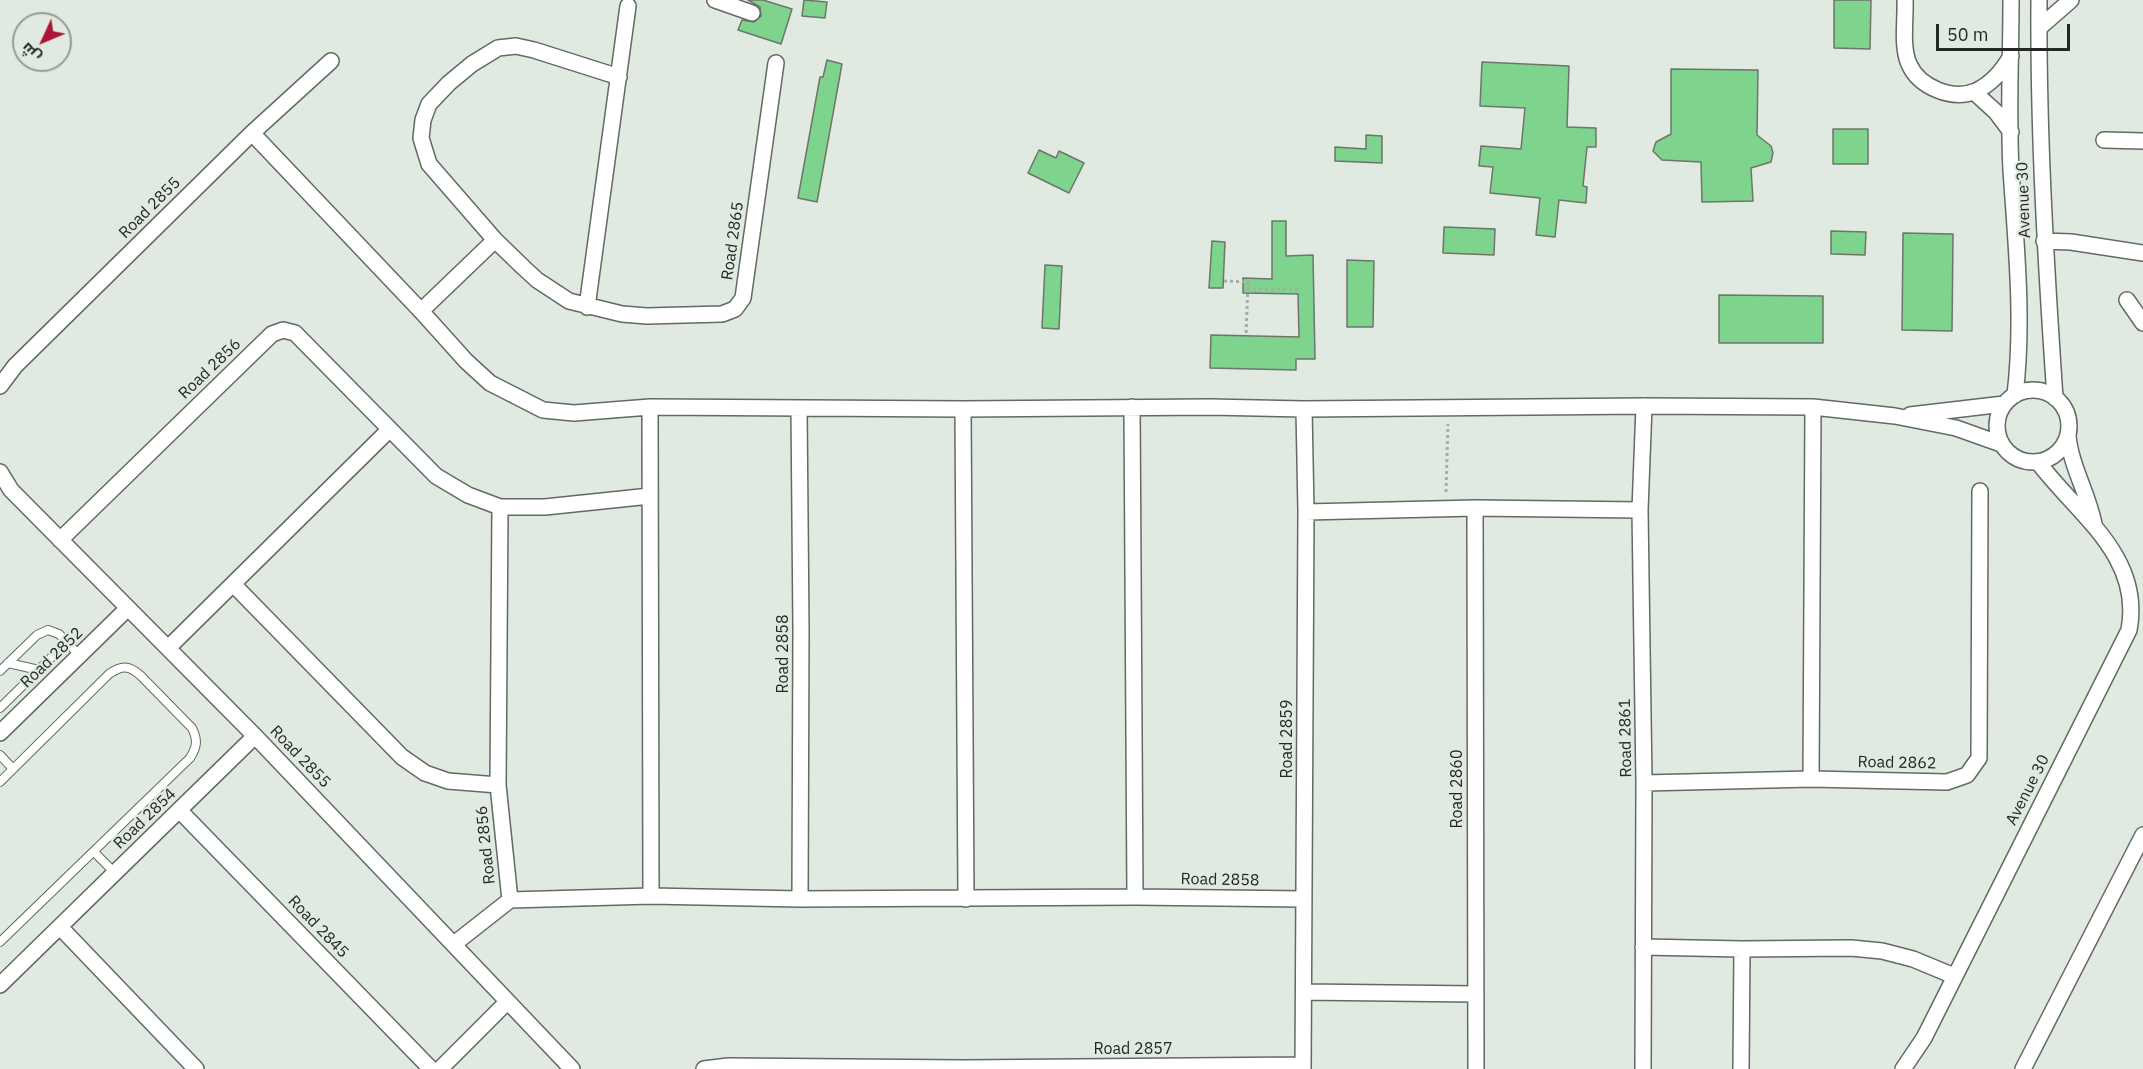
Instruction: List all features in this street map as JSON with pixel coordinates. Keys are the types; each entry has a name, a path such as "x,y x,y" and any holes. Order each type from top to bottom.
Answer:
{"street":[{"path":"715,0 752,13"},
{"path":"1905,0 1906,53 1913,72 1920,80 1934,89 1957,93 1974,92 2003,70 2011,56"},
{"name":"Avenue 30","path":"2001,444 1997,431 1998,417 2009,400 2018,366 2016,239 2011,167 2011,0"},
{"name":"Avenue 30","path":"2039,0 2044,241 2055,398 2064,408 2069,422 2070,451 2090,504 2094,524"},
{"path":"2039,28 2072,0"},
{"path":"587,307 628,6"},
{"name":"Road 2865","path":"619,77 534,50 516,46 498,48 449,82 429,104 423,120 421,138 429,164 495,240 537,280 569,301 622,314 647,316 722,314 735,309 743,298 776,63"},
{"name":"Road 2855","path":"0,386 15,366 252,133 331,61"},
{"path":"1974,92 1996,112 2011,132"},
{"path":"252,133 421,310 466,361 490,383 543,410 574,413 650,407 963,409 1210,406 1304,409 1812,407 1895,416 1956,428 2001,444 2011,455 2024,462 2038,462 2051,458 2062,448 2068,436"},
{"path":"2104,140 2143,141"},
{"path":"421,310 495,240"},
{"path":"2044,241 2071,242 2143,253"},
{"path":"2127,300 2143,323"},
{"name":"Road 2856","path":"60,540 272,334 283,330 295,333 436,476 468,495 500,507 545,507 650,496"},
{"path":"1895,416 2009,400 2028,390 2042,391 2055,398"},
{"name":"Road 2861","path":"1642,1069 1644,783 1641,510 1644,406"},
{"path":"650,407 651,896"},
{"path":"1132,407 1135,897"},
{"path":"1811,779 1812,407"},
{"name":"Road 2858","path":"799,408 800,899"},
{"path":"963,409 966,899"},
{"name":"Road 2859","path":"1303,1067 1306,512 1304,409"},
{"path":"168,648 389,430"},
{"name":"Avenue 30","path":"1903,1069 1924,1038 2129,630 2133,596 2127,574 2094,524 2050,478 2038,462"},
{"name":"Road 2855","path":"0,472 11,490 255,736 572,1069"},
{"name":"Road 2862","path":"1644,783 1811,779 1947,782 1967,775 1979,758 1980,491"},
{"name":"Road 2856","path":"500,507 498,785 510,900"},
{"path":"1306,512 1475,508 1641,510"},
{"name":"Road 2860","path":"1475,508 1476,1069"},
{"name":"Road 2856","path":"233,584 402,757 425,773 448,781 498,785"},
{"name":"Road 2852","path":"0,733 128,608"},
{"name":"Road 2854","path":"0,984 255,736"},
{"name":"Road 2845","path":"179,810 431,1069"},
{"path":"2023,1069 2143,836"},
{"name":"Road 2858","path":"510,900 651,896 800,899 1135,897 1304,899"},
{"path":"454,944 510,900"},
{"path":"60,927 196,1069"},
{"path":"1642,947 1851,948 1882,951 1913,959 1954,976"},
{"path":"1741,1069 1742,949"},
{"path":"1304,992 1475,994"},
{"path":"440,1069 507,1002"},
{"name":"Road 2857","path":"704,1069 728,1066 796,1068 1303,1067"}],"lane":[{"path":"0,671 42,632 54,631 80,656"},
{"path":"0,708 67,642"},
{"path":"8,663 39,670"},
{"path":"0,782 109,674 119,667 132,668 192,728 197,738 196,749 190,758 0,942"},
{"path":"0,755 13,769"},
{"path":"94,852 115,873"}],"path":[{"path":"1224,281 1248,282 1246,335"},
{"path":"1247,289 1298,289"},
{"path":"1445,509 1449,407"}],"building":[{"path":"748,0 763,0 792,9 781,44 738,30 742,20 754,22 761,16 760,7"},
{"path":"804,0 827,2 825,18 802,16"},
{"path":"1834,0 1871,0 1870,49 1834,48"},
{"path":"827,60 842,64 817,202 798,198 820,77 823,77"},
{"path":"1482,62 1569,66 1567,127 1596,128 1596,147 1587,147 1583,186 1587,187 1586,203 1559,200 1555,237 1536,235 1540,198 1490,193 1493,167 1479,166 1481,146 1521,149 1525,108 1480,106"},
{"path":"1671,69 1758,70 1757,135 1771,146 1773,153 1771,162 1751,168 1753,201 1702,202 1701,162 1662,160 1653,151 1656,142 1671,134"},
{"path":"1833,129 1868,129 1868,164 1833,164"},
{"path":"1366,135 1382,136 1382,163 1335,161 1335,147 1366,149"},
{"path":"1039,150 1056,158 1059,151 1084,163 1069,193 1028,173"},
{"path":"1272,221 1286,221 1286,256 1313,255 1315,359 1296,359 1296,370 1210,368 1211,335 1299,337 1298,294 1243,293 1243,278 1272,279"},
{"path":"1444,227 1495,229 1494,255 1443,253"},
{"path":"1831,231 1866,232 1865,255 1831,254"},
{"path":"1903,233 1953,234 1952,331 1902,330"},
{"path":"1212,241 1225,242 1223,288 1209,288"},
{"path":"1347,260 1374,261 1373,327 1347,327"},
{"path":"1045,265 1062,266 1059,329 1042,328"},
{"path":"1719,295 1823,296 1823,343 1719,343"}]}
